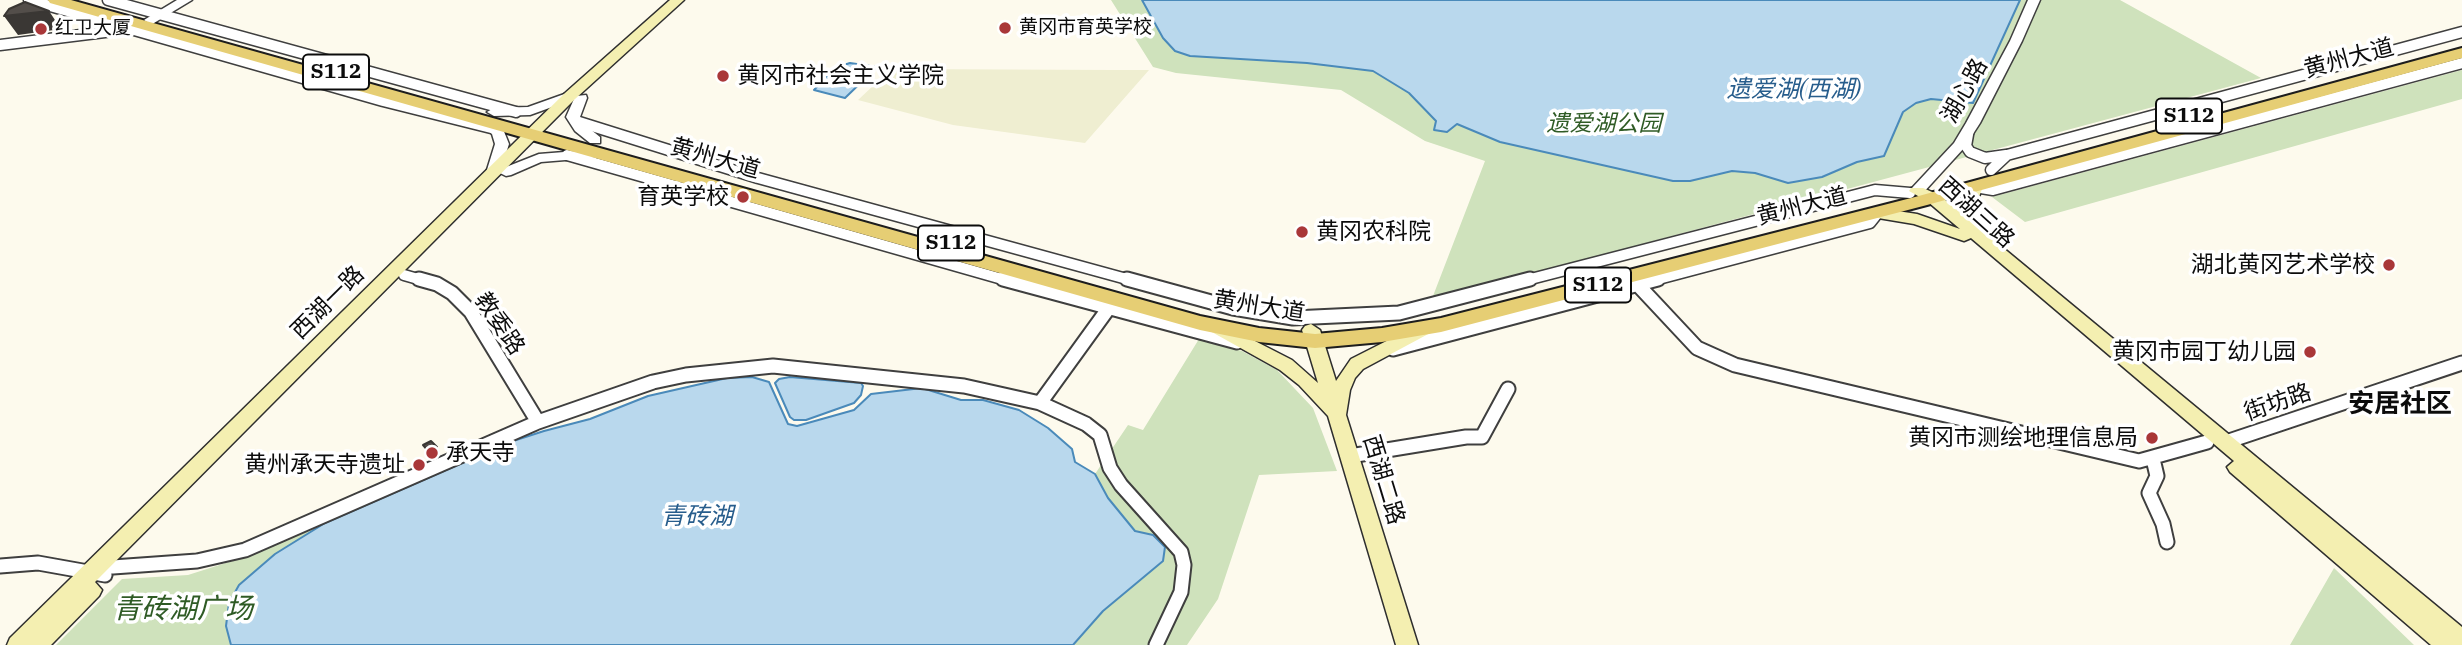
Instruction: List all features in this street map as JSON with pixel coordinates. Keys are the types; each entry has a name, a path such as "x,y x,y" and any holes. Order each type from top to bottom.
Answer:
{"main road":[{"name":"黄州大道","path":"55,0 155,20"},
{"name":"黄州大道","path":"78,0 353,77 491,121 542,130 1216,327 1259,335 1382,335 1426,328 1878,213 1991,170 2462,41"},
{"name":"西湖一路","path":"37,645 103,572 499,173 678,0"},
{"name":"西湖一路","path":"575,97 690,0"},
{"name":"黄州大道","path":"599,147 1189,310 1259,327 1313,335 1430,318 1920,196 1975,187 2462,53"},
{"name":"西湖一路","path":"18,645 103,572 404,275 499,173"},
{"path":"1878,213 1917,219 1968,234 1967,206 1975,187"},
{"name":"西湖三路","path":"1920,196 2462,640"},
{"path":"1216,327 1286,365 1305,380 1339,419"},
{"path":"1339,419 1341,390 1347,375 1357,364 1426,328"},
{"name":"西湖二路","path":"1313,335 1407,645"},
{"name":"西湖三路","path":"2217,442 2447,645"}],"street":[{"path":"29,0 383,101 491,121 575,97 573,113 576,121 599,147 539,159 499,173 502,144 491,121"},
{"path":"111,0 155,20 517,112"},
{"path":"0,45 130,29 155,20 186,0"},
{"name":"湖心路","path":"1920,196 1969,128 2010,53 2034,0"},
{"path":"1969,128 1966,146 1970,152 1989,158 2007,155 2462,32"},
{"path":"1975,187 1993,190 2462,63"},
{"path":"576,121 764,179 1233,308 1302,318 1399,313 1875,190 1920,196"},
{"path":"567,155 1108,309 1249,345"},
{"path":"1991,170 2007,155"},
{"path":"1379,352 1870,223 1878,213"},
{"name":"教委路","path":"404,275 437,284 452,293 471,312 538,422"},
{"path":"1638,285 1697,348 1735,365 2139,461 2153,459 2157,476 2149,493 2167,542"},
{"path":"1040,403 1108,309"},
{"name":"街坊路","path":"2153,459 2217,442 2462,363"},
{"path":"0,566 38,563 103,572 197,561 246,550 538,422 653,382 716,370 774,366 964,386 1040,403 1086,424 1100,435 1115,476 1181,552 1184,565 1181,592 1156,645"},
{"path":"1350,456 1466,436 1482,437 1508,389"}],"green space":[{"name":"遗爱湖公园","path":"1111,0 2120,0 2261,78 1452,295 1433,296 1485,161 1425,141 1341,90 1176,73 1153,67"},
{"path":"891,69 1149,70 1085,143 953,125 858,100"},
{"path":"2462,70 2462,99 2025,222 1992,197"},
{"path":"1199,339 1242,351 1277,370 1313,408 1337,471 1259,475 1218,599 1187,645 1073,645 1103,611 1163,561 1153,535 1135,531 1108,498 1095,474 1128,425 1143,430"},
{"name":"青砖湖广场","path":"325,523 275,554 226,626 231,645 56,645 122,579 188,575 251,555"},
{"path":"2334,568 2414,645 2290,645"}],"water":[{"name":"遗爱湖(西湖)","path":"1142,0 2020,0 1973,103 1931,99 1916,103 1903,112 1884,156 1857,162 1822,177 1788,183 1755,173 1732,171 1690,181 1673,181 1500,142 1457,124 1447,132 1434,130 1436,121 1409,93 1373,71 1307,63 1190,56 1175,51 1163,38"},
{"path":"850,63 877,67 845,98 814,90 834,68"},
{"name":"青砖湖","path":"752,377 769,382 788,424 797,426 854,410 871,394 922,388 961,400 983,400 1019,410 1048,428 1072,449 1075,462 1095,474 1108,498 1135,531 1153,535 1165,547 1163,561 1103,611 1073,645 231,645 226,626 229,603 239,585 275,554 325,523 510,442 590,419 648,396 727,378"},
{"path":"790,377 861,383 863,386 861,395 854,403 806,420 794,420 790,417 775,383 779,379"}],"building":[{"path":"25,2 49,11 4,16 9,9"},
{"path":"431,441 437,447 429,452 423,445"}],"place":[{"name":"黄冈市育英学校","path":"1005,28"},
{"name":"红卫大厦","path":"41,29"},
{"name":"黄冈市社会主义学院","path":"723,76"},
{"name":"育英学校","path":"743,197"},
{"name":"黄冈农科院","path":"1302,232"},
{"name":"湖北黄冈艺术学校","path":"2389,265"},
{"name":"黄冈市园丁幼儿园","path":"2310,352"},
{"name":"黄冈市测绘地理信息局","path":"2152,438"},
{"name":"承天寺","path":"432,453"},
{"name":"黄州承天寺遗址","path":"419,465"}],"district":[{"name":"安居社区","path":"2400,404"}]}
